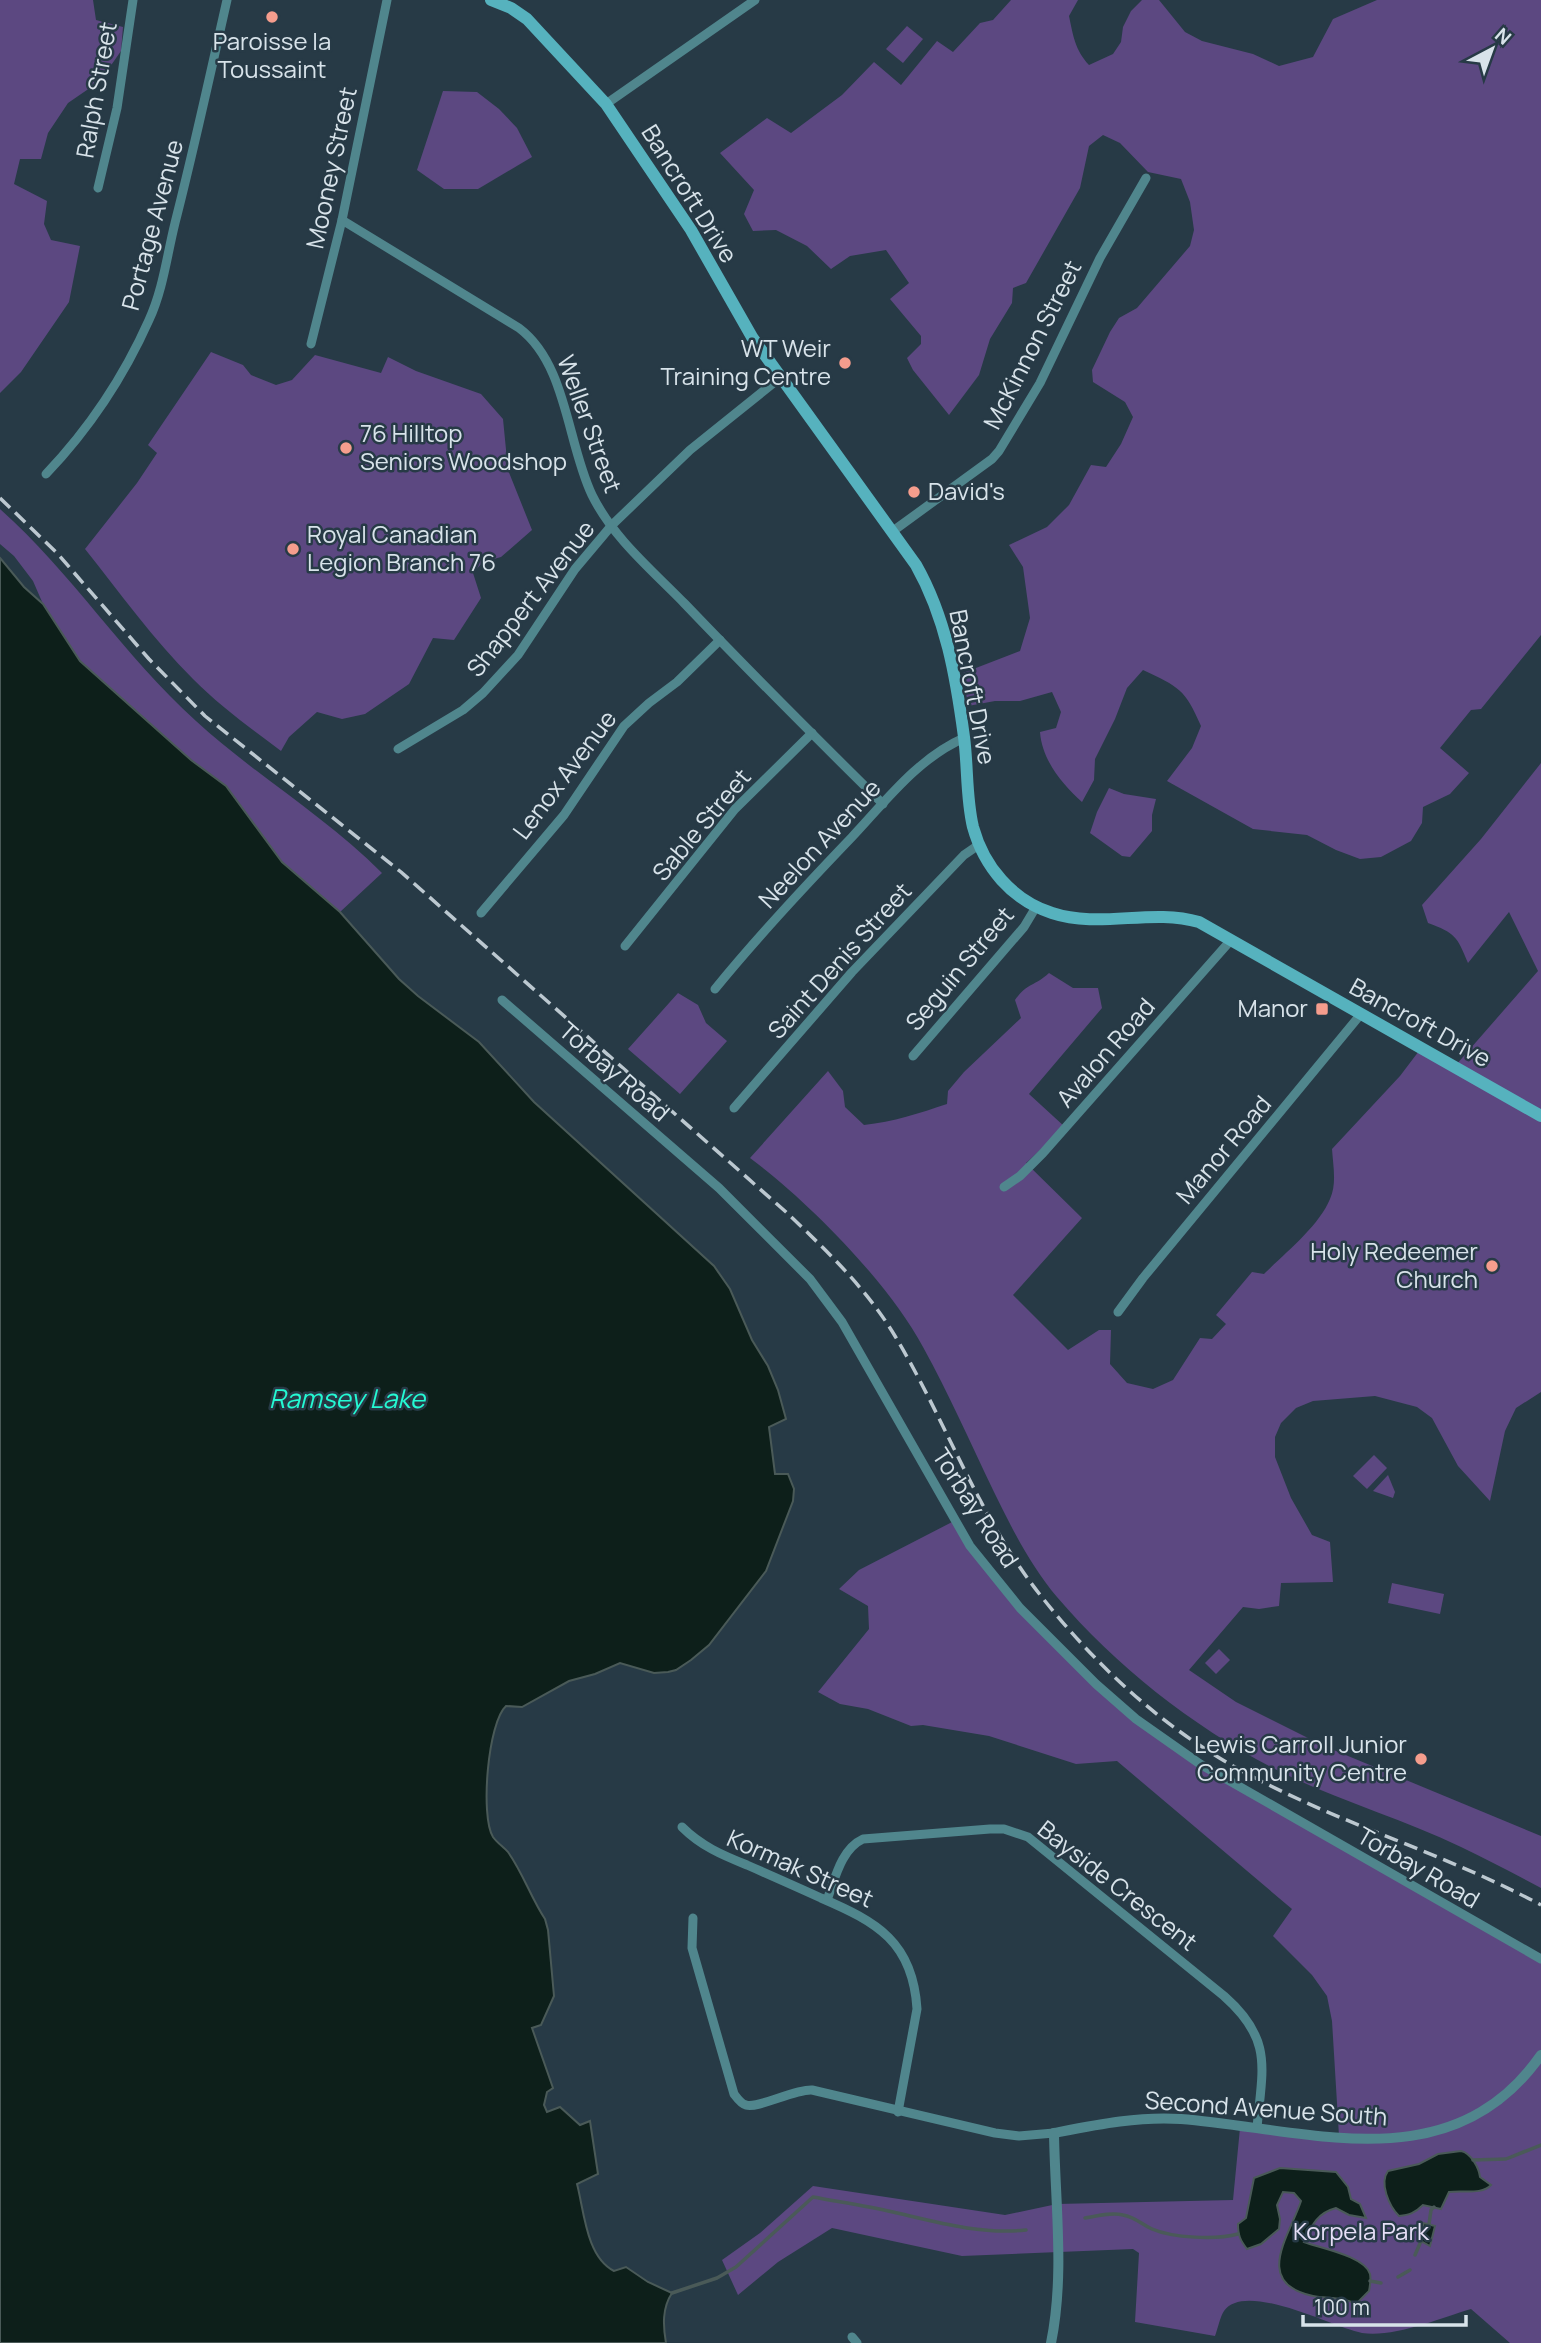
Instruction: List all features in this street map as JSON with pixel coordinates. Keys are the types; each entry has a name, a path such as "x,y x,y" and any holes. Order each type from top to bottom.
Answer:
{"main road":[{"name":"Bancroft Drive","path":"491,0 511,8 527,19 606,104 679,211 739,317 916,565 938,610 950,658 964,738 973,827 998,877 1021,898 1052,914 1083,920 1137,916 1199,922 1541,1116"},
{"path":"511,0 527,19"}],"street":[{"name":"Ralph Street","path":"98,188 117,108 132,0"},
{"name":"Portage Avenue","path":"46,474 79,438 93,417 155,307 200,125 227,0"},
{"name":"Mooney Street","path":"311,344 342,220 387,0"},
{"path":"606,104 755,0"},
{"name":"McKinnon Street","path":"893,531 992,459 999,451 1040,383 1100,258 1146,178"},
{"name":"Weller Street","path":"342,220 519,328 536,343 546,358 556,384 584,475 599,508 626,543 883,804"},
{"name":"Shappert Avenue","path":"398,750 463,710 483,693 518,655 575,569 612,525 690,450 781,377"},
{"name":"Lenox Avenue","path":"481,913 564,816 624,726 677,682 720,640"},
{"name":"Sable Street","path":"625,946 668,896 735,809 812,733"},
{"name":"Neelon Avenue","path":"715,989 771,924 883,804 927,760 964,738"},
{"name":"Saint Denis Street","path":"734,1108 852,972 964,855 980,844"},
{"name":"Seguin Street","path":"913,1056 1024,928 1036,907"},
{"name":"Avalon Road","path":"1004,1187 1020,1176 1043,1153 1231,940"},
{"name":"Torbay Road","path":"502,1000 719,1188 810,1279 856,1346 970,1545 1020,1608 1096,1684 1136,1719 1199,1764 1541,1959"},
{"name":"Manor Road","path":"1118,1312 1143,1278 1362,1014"},
{"name":"Kormak Street","path":"682,1827 707,1848 860,1914 884,1932 902,1955 913,1982 917,2021 898,2112"},
{"name":"Bayside Crescent","path":"827,1900 846,1854 853,1845 863,1839 990,1829 1004,1829 1028,1837 1224,1996 1249,2021 1262,2054 1257,2128"},
{"name":"Second Avenue South","path":"693,1918 692,1948 738,2099 747,2106 811,2090 898,2112 1019,2136 1054,2133 1106,2123 1165,2119 1371,2139 1405,2139 1438,2132 1462,2122 1496,2102 1517,2085 1541,2055"},
{"path":"1051,2343 1058,2300 1059,2271 1054,2133"}],"green space":[{"path":"0,0 93,0 96,20 123,27 121,51 100,81 68,103 48,133 41,159 20,159 14,184 47,201 44,224 51,240 80,246 69,302 21,372 0,393"},
{"path":"1011,0 1078,0 1069,16 1073,36 1089,65 1113,54 1121,42 1123,27 1131,11 1142,0 1159,0 1185,32 1202,41 1253,54 1279,66 1313,57 1333,19 1377,0 1541,0 1541,635 1481,709 1471,710 1440,748 1469,773 1450,794 1423,807 1422,823 1411,841 1381,857 1360,859 1307,835 1253,829 1167,781 1192,748 1201,726 1180,690 1143,670 1127,688 1095,759 1094,780 1082,802 1054,771 1042,742 1040,732 1056,728 1061,712 1052,692 1020,701 995,701 968,706 963,673 1020,651 1030,618 1023,567 1009,545 1047,527 1069,505 1091,465 1106,467 1121,444 1133,417 1125,402 1093,382 1092,370 1119,318 1137,308 1190,246 1194,230 1190,202 1181,179 1148,172 1120,143 1103,135 1089,146 1080,188 1026,283 1013,288 1012,303 990,339 979,375 949,415 913,370 907,358 921,344 921,336 890,299 909,283 886,250 850,256 831,269 807,246 776,230 753,231 744,214 754,190 720,153 767,118 791,133 842,95 874,62 901,85 937,41 953,52 980,23 993,20"},
{"path":"907,26 923,39 903,63 886,49"},
{"path":"443,91 477,92 517,128 532,157 478,189 444,189 417,170"},
{"path":"211,352 243,365 251,375 276,385 292,380 315,355 381,373 388,357 416,371 481,394 503,419 508,470 532,530 501,557 483,562 473,573 481,598 454,640 433,638 409,684 365,714 342,719 317,712 289,737 281,751 225,708 178,664 85,549 157,453 148,445"},
{"path":"0,509 51,560 145,669 196,721 337,833 382,873 340,912 282,862 226,786 191,760 80,661 43,604 33,581 14,556 0,544"},
{"path":"1541,763 1541,1392 1516,1408 1505,1431 1490,1501 1458,1466 1432,1418 1417,1407 1375,1396 1313,1401 1296,1408 1281,1423 1275,1437 1275,1457 1291,1498 1312,1535 1330,1542 1333,1582 1281,1583 1279,1606 1259,1609 1243,1607 1189,1670 1236,1702 1324,1746 1541,1836 1541,1888 1438,1836 1318,1789 1271,1767 1184,1713 1104,1647 1057,1597 1030,1560 933,1365 890,1296 821,1220 750,1158 828,1071 843,1091 845,1107 864,1125 917,1114 947,1104 948,1091 964,1072 1021,1018 1015,1000 1027,987 1049,973 1073,988 1098,988 1102,1008 1029,1094 1065,1127 1026,1163 1082,1218 1013,1295 1068,1350 1099,1330 1111,1330 1110,1364 1127,1383 1153,1389 1173,1380 1200,1338 1212,1339 1226,1324 1216,1315 1252,1272 1264,1274 1318,1219 1330,1199 1333,1187 1332,1149 1400,1076 1422,1047 1456,1065 1538,971 1509,912 1468,963 1454,937 1428,923 1422,905 1481,839"},
{"path":"1109,788 1124,794 1156,799 1152,831 1130,857 1122,856 1090,833"},
{"path":"678,993 698,1005 706,1023 727,1041 680,1094 628,1049"},
{"path":"1374,1455 1387,1468 1367,1489 1353,1476"},
{"path":"1388,1475 1395,1492 1393,1498 1373,1491"},
{"name":"Korpela Park","path":"956,1520 971,1545 1053,1642 1168,1742 1541,1958 1541,2343 1510,2343 1471,2309 1417,2326 1374,2334 1349,2329 1290,2308 1250,2301 1235,2303 1224,2311 1215,2336 1135,2322 1139,2253 1133,2249 962,2256 832,2228 778,2262 738,2295 722,2260 760,2233 813,2186 1005,2215 1057,2204 1233,2200 1240,2128 1339,2136 1332,2021 1327,1996 1312,1975 1273,1936 1292,1909 1117,1761 1076,1764 989,1736 923,1725 911,1726 868,1709 840,1704 818,1692 869,1629 868,1606 839,1589 859,1570"},
{"path":"1392,1583 1444,1594 1440,1614 1388,1603"},
{"path":"1219,1649 1230,1660 1216,1674 1205,1663"}],"water":[{"name":"Ramsey Lake","path":"0,558 24,587 43,604 80,661 191,760 226,786 282,862 340,912 399,979 479,1042 534,1102 714,1266 730,1289 778,1390 786,1419 769,1427 775,1474 788,1474 794,1489 793,1501 766,1571 709,1645 676,1670 654,1673 620,1663 569,1681 522,1707 506,1706 495,1730 488,1770 487,1810 493,1837 513,1860 545,1919 548,1930 554,1996 541,2025 532,2028 553,2088 547,2092 544,2105 547,2112 560,2107 580,2125 590,2121 598,2174 577,2184 592,2244 597,2255 614,2271 626,2267 648,2282 672,2293 664,2317 666,2343 0,2343"},
{"path":"1461,2151 1471,2158 1480,2177 1491,2185 1477,2191 1449,2192 1441,2209 1423,2205 1412,2213 1399,2216 1386,2194 1385,2176 1388,2171 1419,2164 1438,2154"},
{"path":"1280,2168 1336,2172 1348,2187 1351,2199 1360,2204 1366,2218 1349,2215 1336,2208 1329,2210 1316,2220 1304,2242 1341,2253 1366,2268 1370,2274 1369,2291 1356,2304 1295,2290 1284,2280 1279,2269 1280,2256 1301,2201 1294,2193 1283,2192 1277,2205 1279,2229 1261,2244 1247,2249 1243,2243 1238,2224 1246,2218 1254,2178"},
{"path":"1423,2223 1435,2226 1430,2246 1421,2241 1424,2234"}],"waterway":[{"path":"1473,2160 1506,2159 1541,2145"},
{"path":"672,2293 717,2278 736,2267 813,2197 959,2227 992,2231 1026,2230"},
{"path":"1429,2224 1434,2207"},
{"path":"1085,2218 1123,2215 1152,2229 1183,2236 1218,2237 1238,2234"},
{"path":"1415,2255 1421,2241"},
{"path":"1398,2277 1410,2270"},
{"path":"1370,2281 1381,2283"}],"railway":[{"path":"0,498 57,553 149,659 205,716 401,872 786,1212 845,1271 872,1302 895,1336 981,1502 1019,1566 1064,1624 1113,1676 1168,1722 1227,1763 1294,1797 1471,1871 1541,1905"}],"place":[{"name":"Paroisse la Toussaint","path":"272,17"},
{"name":"WT Weir Training Centre","path":"845,363"},
{"name":"76 Hilltop Seniors Woodshop","path":"346,448"},
{"name":"David's","path":"914,492"},
{"name":"Royal Canadian Legion Branch 76","path":"293,549"},
{"name":"Manor","path":"1322,1009"},
{"name":"Holy Redeemer Church","path":"1492,1266"},
{"name":"Lewis Carroll Junior Community Centre","path":"1421,1759"}]}
